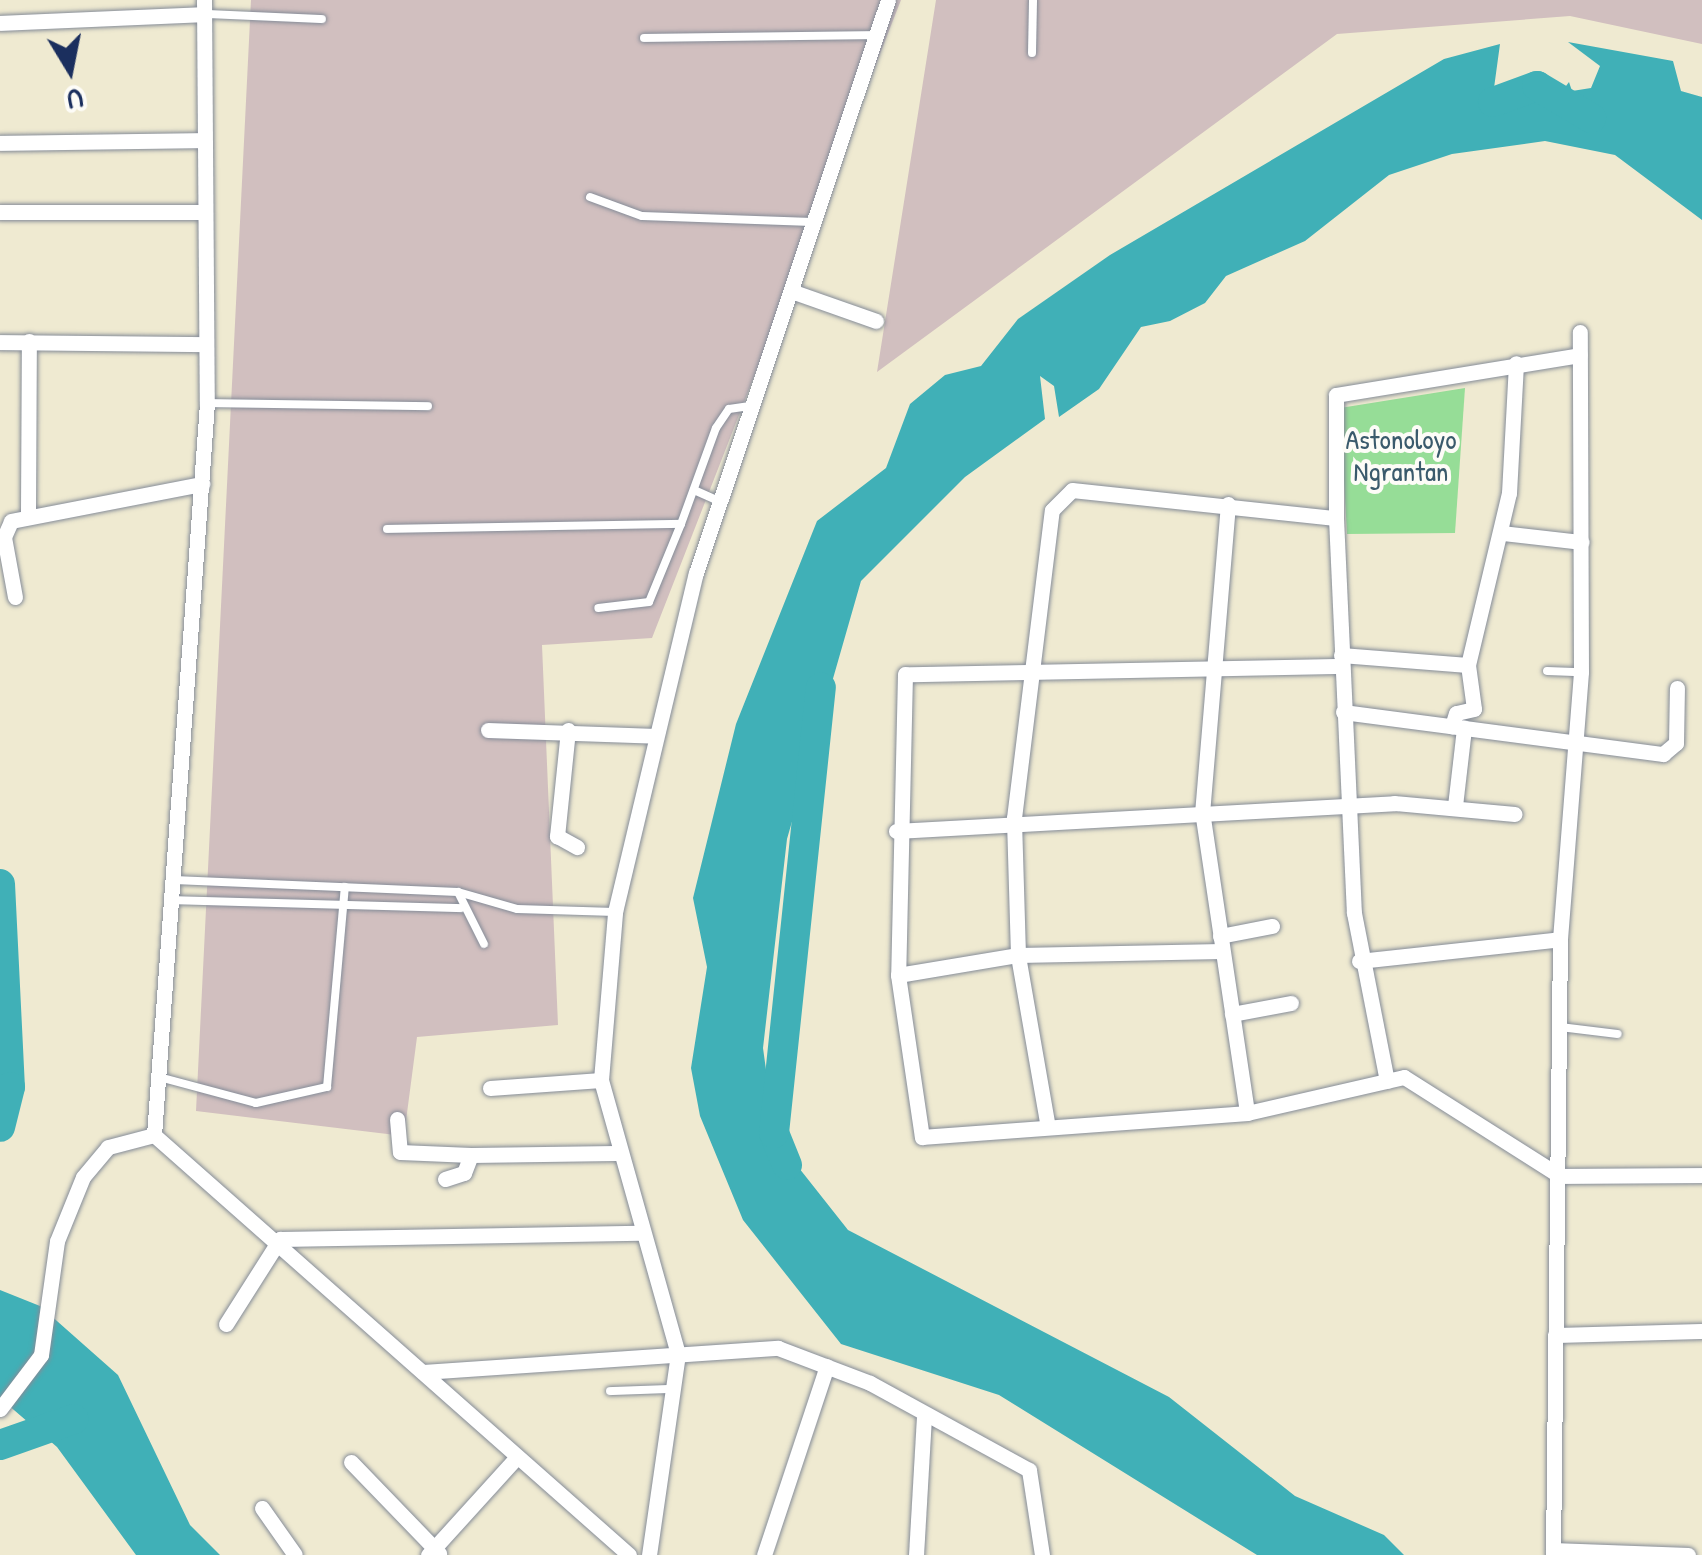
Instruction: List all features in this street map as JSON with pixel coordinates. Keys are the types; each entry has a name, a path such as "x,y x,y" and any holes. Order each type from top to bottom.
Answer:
{"street":[{"path":"649,1555 678,1354 616,1153 601,1080 615,912 656,736 720,500 888,0"},
{"path":"0,23 205,7 202,140 207,403 167,900 154,1135"},
{"path":"0,142 202,140"},
{"path":"0,212 205,212"},
{"path":"790,291 876,321"},
{"path":"1580,332 1581,672 1579,748 1560,940 1553,1553 1688,1555"},
{"path":"28,511 29,341"},
{"path":"0,342 206,344"},
{"path":"1387,1082 1359,962 1344,805 1336,395 1516,363 1580,356"},
{"path":"1454,806 1456,713 1475,707 1468,665 1502,533 1516,363"},
{"path":"14,597 4,537 28,511 202,484"},
{"path":"1047,1122 1018,955 1014,818 1028,669 1059,497 1072,490 1336,518"},
{"path":"1228,504 1202,811 1247,1113"},
{"path":"1502,533 1581,542"},
{"path":"1468,665 1341,661 1212,669 904,674 896,831 898,975 922,1137 1047,1122 1247,1113 1387,1082 1425,1084 1560,1176 1702,1175"},
{"path":"1343,712 1579,748 1670,752 1677,688"},
{"path":"488,730 656,736"},
{"path":"568,730 557,836 577,847"},
{"path":"896,831 1014,818 1344,805 1454,806 1514,814"},
{"path":"898,975 1018,955 1221,944 1272,926"},
{"path":"1359,962 1560,940"},
{"path":"1232,1014 1291,1004"},
{"path":"490,1088 601,1080"},
{"path":"397,1119 400,1152 616,1153"},
{"path":"154,1135 280,1239 629,1555"},
{"path":"0,1409 41,1355 72,1196 108,1147 154,1135"},
{"path":"444,1179 464,1173 470,1155"},
{"path":"280,1239 640,1233"},
{"path":"226,1324 280,1239"},
{"path":"1555,1336 1702,1331"},
{"path":"424,1372 778,1348 827,1366 1029,1470 1042,1555"},
{"path":"764,1555 827,1366"},
{"path":"916,1555 924,1418"},
{"path":"352,1462 435,1553 517,1457"},
{"path":"262,1508 295,1555"}],"lane":[{"path":"1032,53 1033,0"},
{"path":"205,7 322,18"},
{"path":"644,38 876,36"},
{"path":"590,197 642,216 812,222"},
{"path":"207,403 428,406"},
{"path":"598,608 648,602 726,411 750,406"},
{"path":"694,490 720,500"},
{"path":"387,529 681,524"},
{"path":"1547,671 1581,672"},
{"path":"169,880 458,892 518,909 615,912"},
{"path":"157,1077 256,1103 327,1087 345,887"},
{"path":"458,892 461,908 484,944"},
{"path":"167,900 461,908"},
{"path":"1560,1027 1618,1034"},
{"path":"610,1391 676,1388"}],"shaded area":[{"path":"251,0 901,0 652,638 542,645 558,1025 417,1037 404,1136 196,1111"},
{"path":"936,0 1702,0 1702,44 1570,16 1337,34 877,372"}],"green space":[{"name":"Astonoloyo Ngrantan","path":"1465,388 1455,533 1347,534 1340,408"}],"water":[{"path":"1568,42 1673,61 1681,91 1702,97 1702,220 1615,155 1545,141 1452,154 1389,175 1305,241 1226,276 1205,303 1170,321 1141,327 1099,389 1059,417 1054,386 1040,376 1045,419 965,477 861,581 787,839 763,1048 774,1128 799,1168 848,1230 1169,1397 1295,1496 1384,1535 1404,1555 1257,1555 999,1395 841,1344 743,1220 700,1116 691,1068 707,967 693,898 736,724 817,521 886,468 910,404 945,375 981,366 1018,319 1110,255 1444,59 1500,44 1494,88 1532,88 1554,102 1569,82 1572,91 1591,88 1600,66"},
{"path":"0,1290 40,1306 118,1375 190,1525 220,1555 136,1555 57,1447 0,1398"}],"waterway":[{"path":"1493,102 1537,86 1591,118"},
{"path":"787,1165 774,1133 821,687"},
{"path":"0,884 10,1087 0,1127"},
{"path":"0,1445 74,1419"}]}
